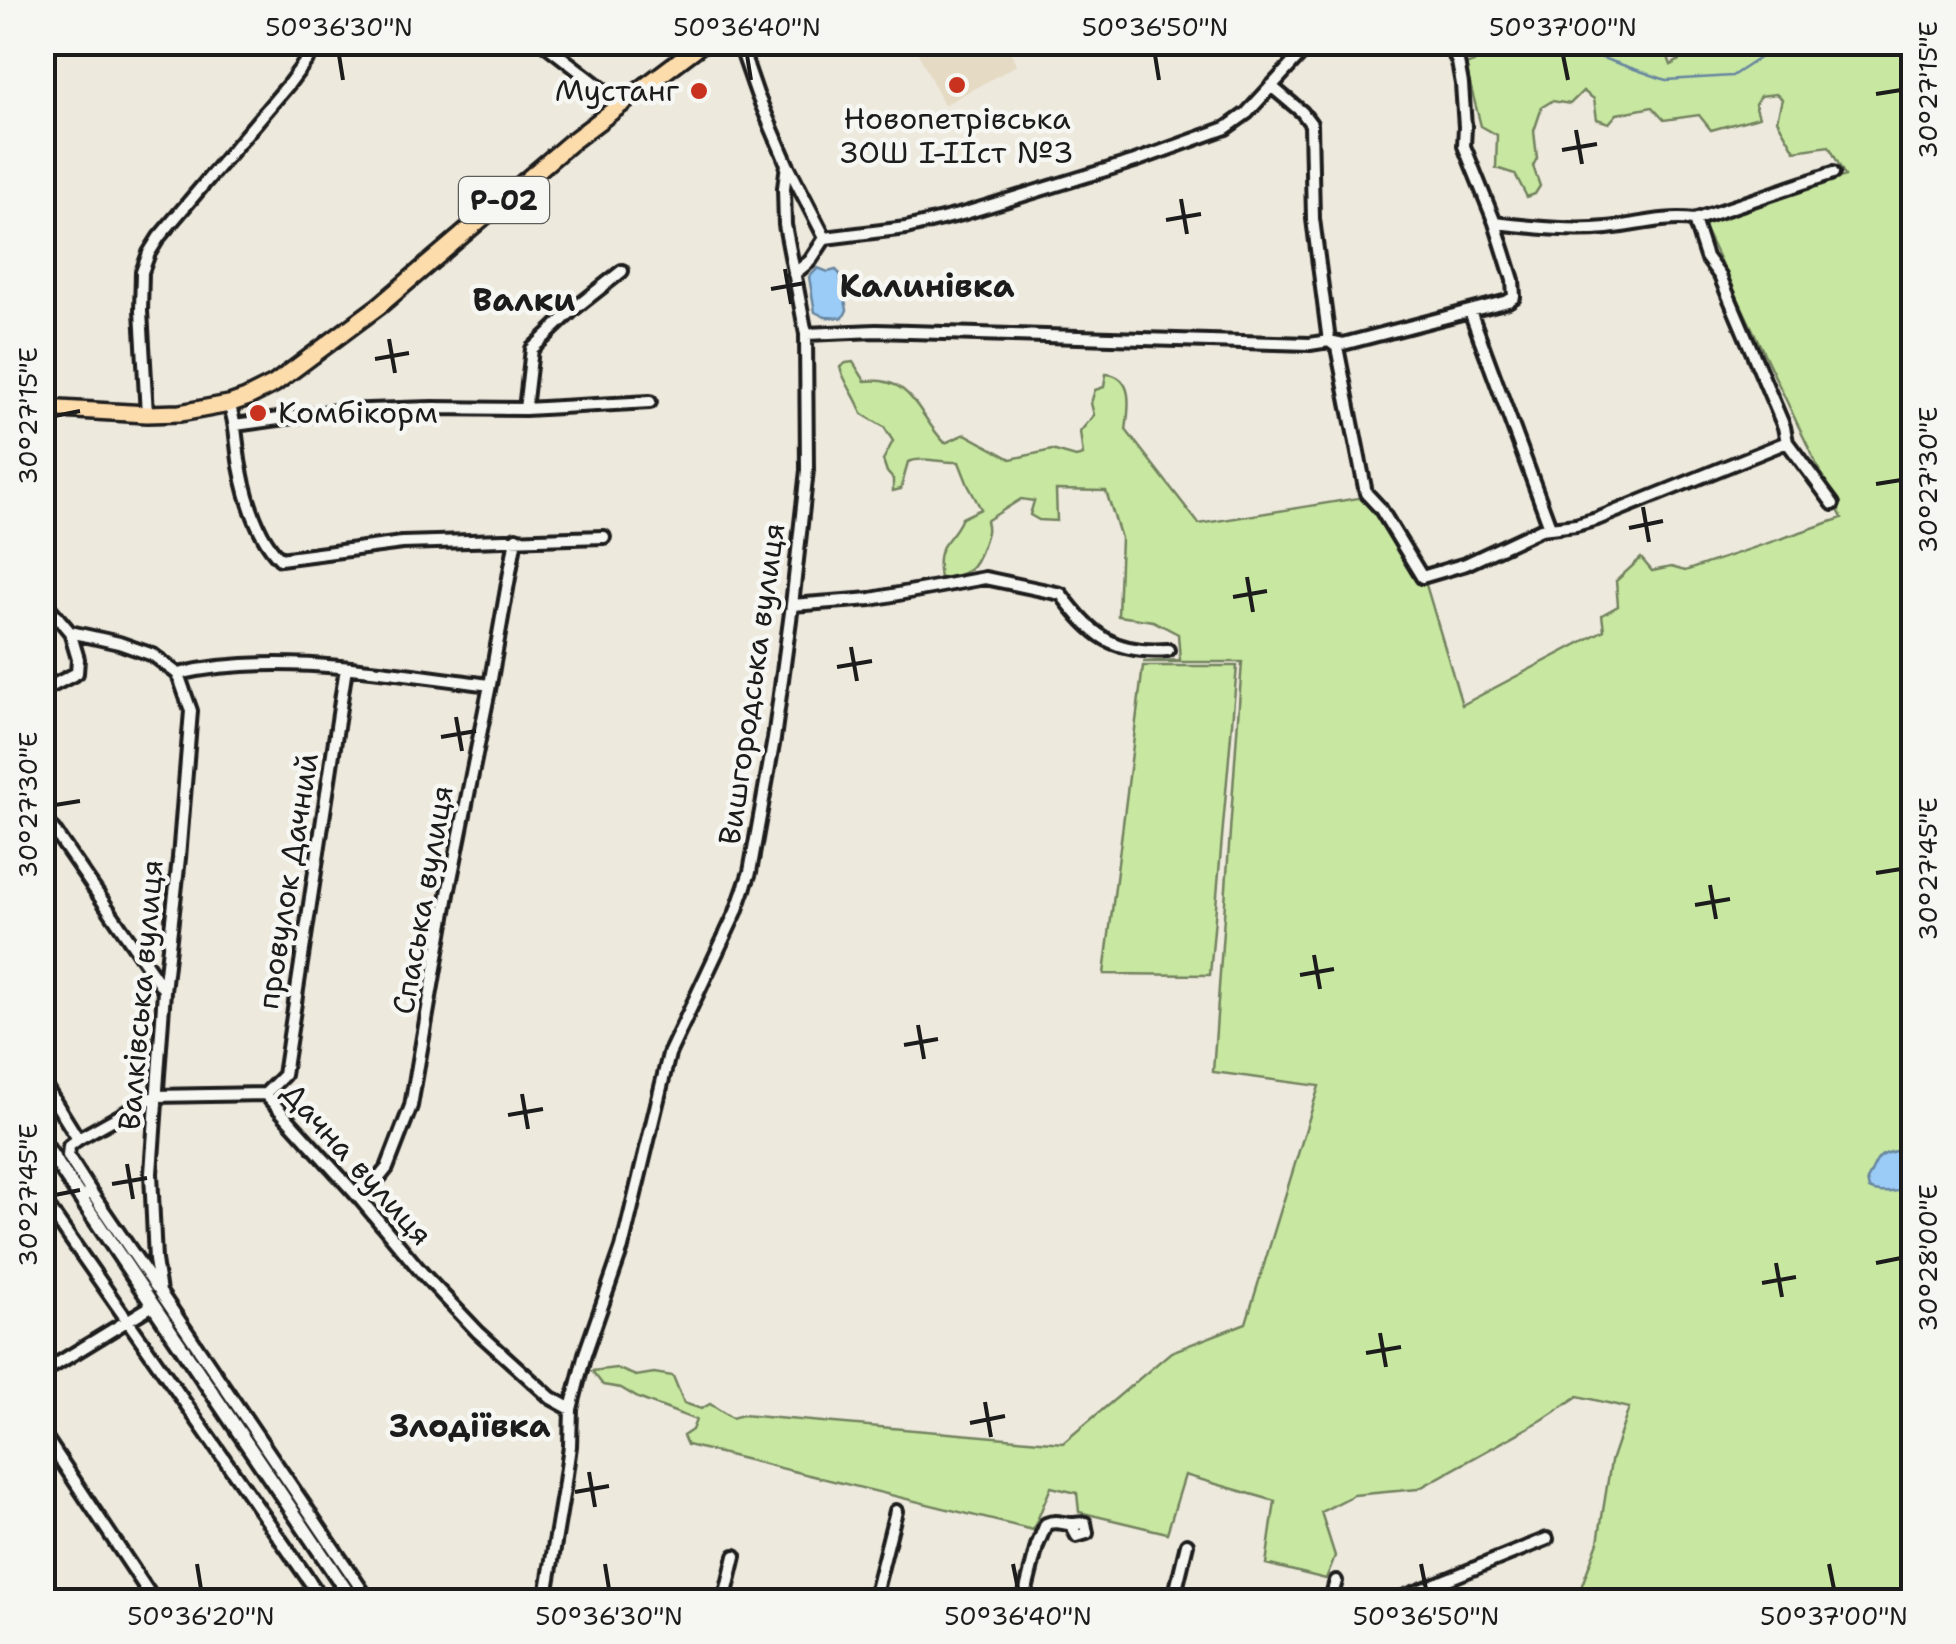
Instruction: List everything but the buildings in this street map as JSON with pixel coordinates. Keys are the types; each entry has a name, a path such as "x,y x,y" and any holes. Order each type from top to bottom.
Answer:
{"main road":[{"name":"Р-02","path":"42,408 180,412 229,404 274,384 379,306 570,144 704,42"}],"street":[{"path":"42,49 47,42"},
{"path":"147,414 141,311 142,272 149,253 320,42"},
{"path":"542,42 621,103"},
{"name":"Вишгородська вулиця","path":"738,42 787,164 826,238"},
{"path":"794,274 810,261 826,238 906,228 962,214 1182,146 1226,128 1247,113 1312,42"},
{"path":"806,334 876,331 1343,344 1508,301 1515,290 1495,223 1464,146 1462,84 1458,62 1448,42"},
{"path":"1271,86 1312,124 1312,219 1329,341 1337,347 1366,493 1380,508 1422,578 1466,564 1541,529 1576,526 1597,519 1787,442"},
{"name":"Вишгородська вулиця","path":"545,1602 570,1446 572,1409 585,1354 622,1248 670,1054 736,912 750,872 774,739 806,470 806,334 785,225 787,164"},
{"path":"1495,223 1534,228 1604,228 1675,218 1694,220 1833,174"},
{"path":"1694,220 1706,257 1720,276 1787,442 1833,504"},
{"path":"525,409 532,349 574,308 622,271"},
{"path":"1470,311 1550,528"},
{"path":"235,425 338,411 525,409 650,402"},
{"path":"229,404 250,504 268,547 280,559 402,543 604,537"},
{"name":"Спаська вулиця","path":"361,1200 387,1168 411,1106 516,538"},
{"path":"792,605 871,599 985,578 1061,594 1080,620 1109,642 1140,652 1168,650"},
{"path":"42,596 70,632 78,659 77,673 42,691"},
{"path":"70,632 119,643 153,656 178,674 240,666 307,665 490,685"},
{"name":"провулок Дачний","path":"265,1094 284,1075 346,668"},
{"name":"Валківська вулиця","path":"156,1299 151,1173 155,1096 191,711 178,674"},
{"path":"42,812 164,991"},
{"path":"42,1080 78,1139 69,1146 68,1156 86,1195"},
{"name":"Дачна вулиця","path":"78,1139 155,1096 265,1094 478,1332 551,1398 572,1409"},
{"path":"42,1141 86,1195 276,1474 370,1602"},
{"path":"42,1198 324,1602"},
{"path":"42,1373 128,1322 156,1299"},
{"path":"42,1432 155,1602"},
{"path":"276,1474 354,1602"},
{"path":"873,1602 896,1511"},
{"path":"1023,1602 1046,1524 1054,1520 1071,1525"},
{"path":"1391,1602 1547,1540"},
{"path":"1174,1602 1188,1544"},
{"path":"724,1602 736,1556"},
{"path":"1330,1602 1336,1581"}],"shaded area":[{"name":"Новопетрівська ЗОШ I-IIст №3","path":"913,43 1006,43 1017,65 944,105"}],"green space":[{"path":"1494,42 1663,43 1671,65 1706,43 1913,43 1913,1601 1576,1601 1598,1542 1611,1461 1629,1408 1578,1396 1418,1489 1354,1495 1321,1512 1335,1556 1326,1579 1266,1564 1275,1501 1185,1475 1167,1533 1079,1512 1077,1493 1051,1487 1033,1530 687,1445 683,1436 692,1430 696,1420 621,1388 603,1385 592,1371 616,1368 636,1376 673,1376 684,1403 701,1409 710,1404 732,1418 742,1415 1063,1443 1171,1352 1246,1323 1319,1086 1213,1072 1242,662 1143,662 1180,660 1178,634 1153,621 1118,616 1121,538 1106,491 1056,490 1057,521 1030,515 1034,501 1021,499 986,521 986,536 973,566 957,576 940,579 941,550 962,518 981,509 959,462 908,462 901,489 893,491 893,479 883,460 893,441 884,427 862,414 840,367 853,362 865,381 881,381 904,391 945,443 965,434 1011,459 1052,450 1076,457 1083,455 1080,432 1094,415 1091,403 1095,390 1104,387 1106,374 1115,376 1128,395 1126,430 1199,524 1364,497 1424,578 1462,705 1604,630 1602,615 1618,606 1616,581 1641,558 1652,571 1671,567 1685,571 1842,518 1703,225 1845,176 1829,146 1795,151 1777,120 1782,99 1776,94 1760,96 1755,104 1759,117 1711,130 1699,115 1664,120 1652,107 1617,114 1609,123 1597,119 1594,99 1583,91 1570,104 1552,101 1542,107 1534,131 1537,158 1533,166 1540,186 1527,197 1515,174 1496,168 1497,135 1481,126 1465,65 1491,56"},
{"path":"1143,666 1237,666 1210,975 1104,974"}],"water":[{"path":"818,268 840,274 847,310 843,318 815,312 809,277"},
{"path":"1913,1145 1913,1186 1891,1192 1869,1189 1867,1180 1880,1157"}],"waterway":[{"path":"1556,42 1666,80 1732,76 1784,42"}],"place":[{"name":"Новопетрівська ЗОШ I-IIст №3","path":"957,85"},
{"name":"Мустанг","path":"699,91"},
{"name":"Комбікорм","path":"258,413"}],"district":[{"name":"Калинівка","path":"927,286"},
{"name":"Валки","path":"524,300"},
{"name":"Злодіївка","path":"470,1426"}]}
